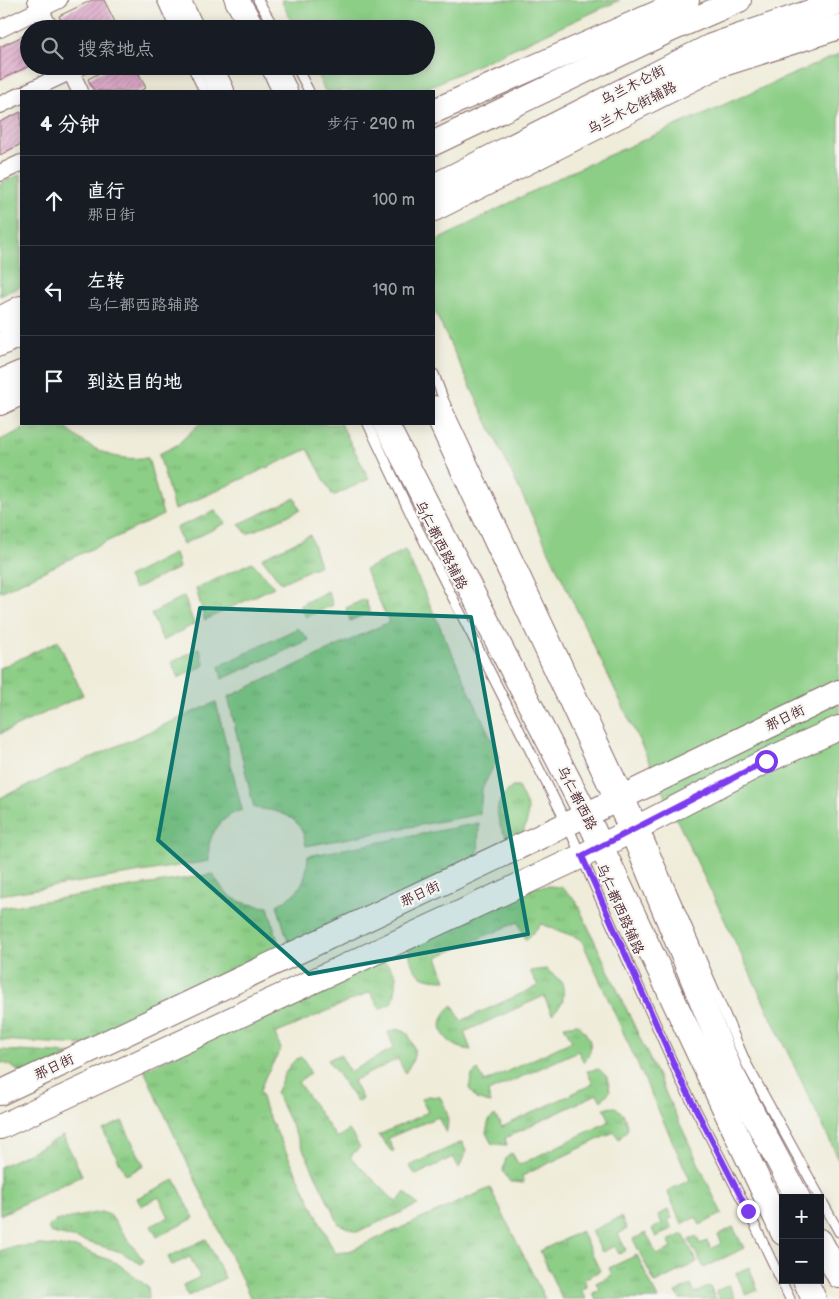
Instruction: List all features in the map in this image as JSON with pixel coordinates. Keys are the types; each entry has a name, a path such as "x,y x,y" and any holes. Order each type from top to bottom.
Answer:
{"main road":[{"path":"178,0 188,20"},
{"path":"237,0 248,20"},
{"path":"435,111 665,14 691,6 739,0"},
{"name":"乌兰木仑街","path":"435,186 715,56 839,2"},
{"path":"691,6 715,56 839,26"},
{"path":"665,14 691,67"},
{"path":"435,141 665,14"},
{"name":"乌兰木仑街辅路","path":"435,209 691,67"},
{"path":"214,75 222,90"},
{"path":"278,75 285,90"},
{"path":"0,319 20,309"},
{"path":"0,344 20,334"},
{"path":"0,382 20,373"},
{"path":"0,403 20,393"},
{"path":"435,410 623,796 637,827 731,1072 796,1194"},
{"name":"乌仁都西路","path":"386,425 591,850 779,1225"},
{"name":"那日街","path":"0,1092 839,692"},
{"path":"0,1126 591,850 766,761 839,728"},
{"path":"824,1248 839,1276"},
{"path":"808,1284 814,1299"}],"street":[{"path":"0,29 38,5 59,0"},
{"path":"38,5 46,20"},
{"path":"31,90 60,75"},
{"path":"76,75 80,90"},
{"path":"0,105 20,95"},
{"path":"0,173 20,163"}],"lane":[{"path":"162,0 171,20"},
{"path":"258,0 269,20"},
{"path":"196,75 204,90"},
{"path":"301,75 308,90"},
{"path":"435,377 444,401 623,796"},
{"name":"乌仁都西路辅路","path":"368,425 412,517 576,819"},
{"path":"637,827 746,1064 839,1232"},
{"name":"乌仁都西路辅路","path":"591,850 680,1078 748,1211 790,1299"}],"highlighted area":[{"path":"200,608 471,617 528,934 309,974 158,840"}],"green space":[{"path":"281,0 620,0 422,90 325,90 317,75 435,75 435,20 291,20"},
{"path":"839,54 839,1160 435,312 435,241 564,175"},
{"path":"20,174 20,286 0,296 0,184"},
{"path":"33,425 63,425 90,446 107,454 116,457 148,458 163,515 0,592 0,440"},
{"path":"198,425 342,425 369,479 333,496 308,449 174,510 159,454 177,445"},
{"path":"295,498 300,510 247,534 239,524"},
{"path":"215,511 226,523 183,544 176,528"},
{"path":"310,535 320,565 281,583 262,558"},
{"path":"405,550 499,756 482,789 480,814 306,846 300,827 289,816 254,808 228,697 389,622 365,570"},
{"path":"175,553 179,568 134,589 128,577"},
{"path":"252,562 274,587 205,620 196,589"},
{"path":"328,591 333,605 306,617 300,605"},
{"path":"184,596 194,624 163,641 151,614"},
{"path":"365,599 370,612 350,621 346,608"},
{"path":"298,628 309,640 222,679 219,666"},
{"path":"58,641 83,695 0,734 0,668"},
{"path":"199,648 205,665 178,678 172,662"},
{"path":"216,702 242,810 222,821 215,830 209,843 209,861 0,895 0,798"},
{"path":"512,787 518,787 528,808 527,821 522,835 512,842 501,828 498,809 501,799"},
{"path":"479,823 478,860 290,948 277,905 292,895 301,885 306,873 308,856"},
{"path":"213,874 223,890 235,899 268,907 281,952 85,1045 0,1040 0,908"},
{"path":"536,887 561,887 575,899 722,1214 700,1225 696,1217 682,1224 667,1191 690,1180 581,939 541,924 526,940 518,922 437,957 446,980 437,980 423,976 418,973 411,962 409,945"},
{"path":"380,959 395,973 397,982 393,1002 380,1009 370,992 275,1034 281,1049 260,1090 265,1108 335,1253 347,1252 490,1188 545,1299 251,1299 144,1070"},
{"path":"546,969 562,982 563,988 563,1000 552,1014 544,996 464,1032 471,1050 457,1046 445,1036 441,1026 442,1020 453,1005 461,1021 538,986 530,971"},
{"path":"577,1024 590,1042 590,1051 584,1062 578,1051 488,1092 490,1103 476,1099 469,1088 472,1075 478,1070 485,1082 572,1041 564,1026"},
{"path":"397,1029 407,1032 414,1049 412,1062 405,1073 398,1059 353,1081 362,1099 357,1102 328,1060 340,1054 350,1072 394,1048 388,1032"},
{"path":"0,1050 73,1054 23,1076 12,1067 0,1062"},
{"path":"300,1057 305,1060 310,1073 298,1082 337,1138 349,1130 360,1147 350,1157 397,1203 405,1192 418,1205 357,1232 339,1224 276,1093 288,1068"},
{"path":"599,1069 607,1077 610,1091 601,1101 597,1094 505,1138 507,1145 492,1144 486,1133 489,1120 495,1115 502,1127 593,1084 587,1071"},
{"path":"428,1096 440,1097 442,1101 448,1119 446,1133 438,1117 388,1138 394,1151 391,1151 379,1135 428,1112 421,1099"},
{"path":"616,1107 624,1115 628,1129 619,1139 614,1132 522,1176 524,1183 510,1182 503,1171 506,1158 512,1153 519,1165 610,1121 604,1108"},
{"path":"122,1121 144,1166 126,1175 103,1130"},
{"path":"63,1136 82,1175 0,1215 0,1167"},
{"path":"462,1142 466,1151 459,1168 453,1157 416,1175 409,1166"},
{"path":"175,1180 194,1218 157,1237 151,1226 169,1217 159,1197 141,1206 137,1198"},
{"path":"668,1210 672,1218 668,1220 672,1229 656,1237 652,1229 662,1224 658,1215"},
{"path":"101,1212 110,1215 144,1261 141,1264 121,1252 51,1233 48,1227 56,1221"},
{"path":"621,1217 627,1229 618,1234 626,1250 619,1254 615,1246 602,1252 591,1231"},
{"path":"733,1227 744,1248 704,1268 689,1240 696,1236 700,1244 707,1241 711,1249 722,1243 718,1235"},
{"path":"581,1231 600,1271 584,1279 587,1287 581,1290 586,1299 562,1299 540,1251"},
{"path":"646,1233 657,1255 672,1248 668,1241 683,1234 697,1262 655,1283 633,1239"},
{"path":"206,1239 225,1278 188,1296 183,1285 200,1277 190,1257 172,1265 168,1257"},
{"path":"41,1245 78,1248 117,1263 148,1287 149,1299 0,1299 0,1251 11,1247"},
{"path":"637,1255 658,1299 596,1299 593,1293 600,1290 596,1283 612,1275 609,1268"},
{"path":"749,1267 758,1290 746,1295 736,1273"},
{"path":"691,1285 695,1293 710,1286 716,1299 680,1299 676,1292"},
{"path":"729,1285 735,1299 719,1299 716,1291"}],"building":[{"path":"92,0 104,0 114,20 61,20 59,16"},
{"path":"20,37 20,70 0,80 0,47"},
{"path":"96,75 140,75 146,88 141,90 94,90 88,79"},
{"path":"20,112 20,145 0,155 0,122"}],"route":[{"path":"748,1211 680,1078 582,856 600,845 643,825 766,761"}]}
